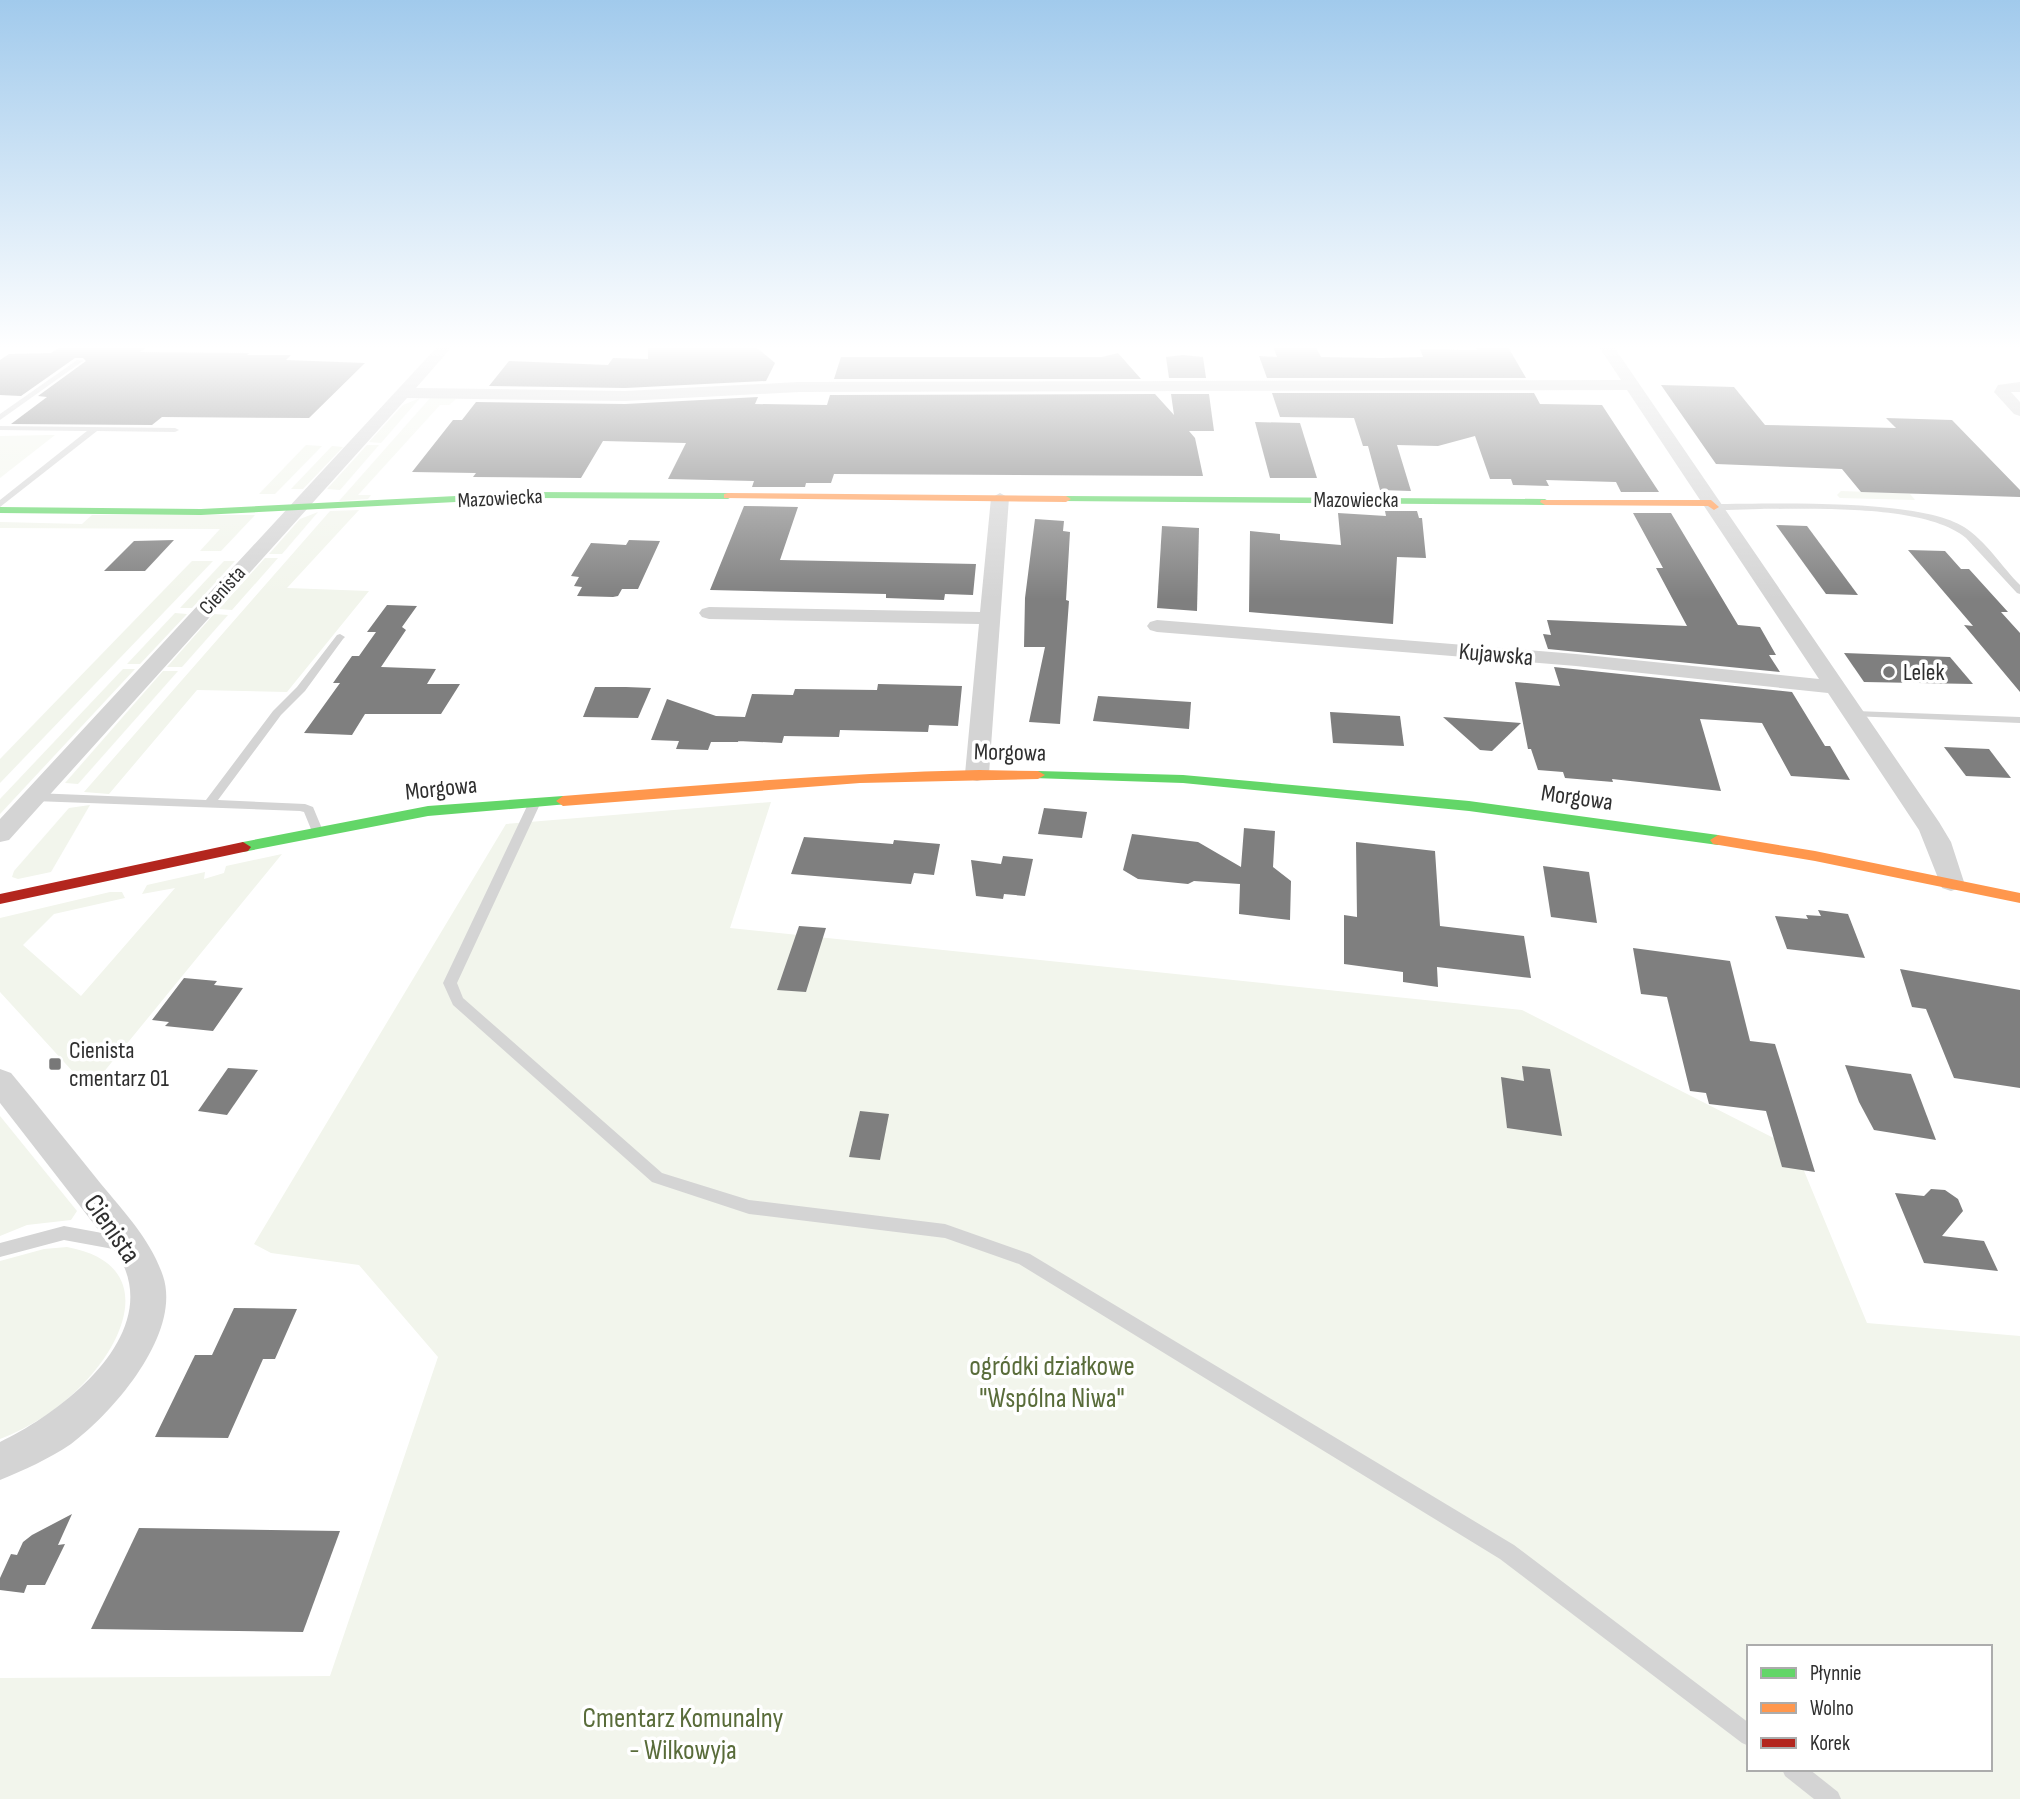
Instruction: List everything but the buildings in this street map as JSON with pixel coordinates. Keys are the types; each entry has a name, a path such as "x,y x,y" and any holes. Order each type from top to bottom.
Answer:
{"street":[{"name":"Cienista","path":"0,834 367,431"},
{"path":"1663,431 1938,842 1951,881"},
{"name":"Mazowiecka","path":"0,507 201,512 533,495 1713,505"},
{"path":"977,774 1000,498"},
{"path":"709,612 988,618"},
{"name":"Kujawska","path":"1157,626 1576,660 1834,687"},
{"name":"Morgowa","path":"0,899 317,831 428,811 860,778 977,774 1183,779 1469,806 1686,835 1951,881 2020,898"},
{"name":"Cienista","path":"0,1082 131,1245 148,1278 149,1298 144,1323 133,1348 100,1392 79,1413 46,1437 0,1461"}],"lane":[{"path":"0,507 93,431"},
{"path":"1713,505 1900,511 1935,517 1961,528 2020,591"},
{"path":"210,803 277,713 301,689 340,637"},
{"path":"1854,714 2020,720"},
{"path":"34,797 306,808 317,831"},
{"path":"534,802 450,983 458,1001 657,1178 749,1207 945,1231 1024,1258 1507,1552 1747,1734"},
{"path":"0,1250 64,1233 131,1245"},
{"path":"1795,1771 1831,1799"}],"green space":[{"path":"379,431 391,431 381,443 369,442"},
{"path":"401,431 416,431 358,495 371,495 368,499 339,501"},
{"path":"55,435 0,478 0,436"},
{"path":"306,445 322,446 275,494 259,494"},
{"path":"367,445 379,445 340,490 327,489"},
{"path":"332,446 343,447 303,489 291,489"},
{"path":"1841,491 1924,494 1910,494 1915,500 1840,498 1837,495"},
{"path":"359,510 287,588 369,591 287,692 197,690 109,794 84,792 330,511"},
{"path":"318,512 282,554 269,554 300,519"},
{"path":"92,515 255,515 221,551 200,551 220,529 0,528 0,522 82,524"},
{"path":"265,558 278,558 232,610 219,609"},
{"path":"192,561 213,561 0,783 0,759"},
{"path":"224,561 235,561 192,608 180,608"},
{"path":"175,613 187,614 140,664 127,664"},
{"path":"214,614 228,615 182,667 167,667"},
{"path":"123,669 135,669 0,814 0,799"},
{"path":"163,671 178,671 78,784 65,783"},
{"name":"ogródki działkowe \"Wspólna Niwa\"","path":"771,802 730,928 1522,1010 1795,1149 1867,1323 2020,1336 2020,1799 0,1799 0,1678 330,1676 438,1357 359,1265 271,1253 254,1244 506,824"},
{"path":"90,805 51,872 18,879 12,877 14,871 69,808"},
{"path":"282,854 98,1079 86,1086 0,992 0,918 110,892 122,892 125,898 54,914 23,945 81,996 175,888 142,894 147,885 205,872 204,879 224,873 226,866"},
{"path":"0,1116 77,1211 71,1220 27,1225 0,1236"},
{"path":"67,1247 95,1255 113,1268 123,1284 125,1303 122,1323 100,1364 66,1401 23,1429 0,1439 0,1261 44,1249"}],"traffic: fast":[{"path":"0,510 201,512 533,495 728,496"},
{"path":"1066,499 1545,502"},
{"path":"1038,775 1183,779 1469,806 1718,840"},
{"path":"243,847 428,811 563,801"}],"traffic: slow":[{"path":"728,496 1066,499"},
{"path":"1545,502 1711,503 1714,507"},
{"path":"563,801 860,779 1038,775"},
{"path":"1718,840 1815,856 2020,898"}],"traffic: jam":[{"path":"0,899 243,847"}],"place":[{"name":"Lelek","path":"1889,672"},
{"name":"Cienista cmentarz 01","path":"55,1064"}],"park label":[{"name":"Cmentarz Komunalny - Wilkowyja","path":"683,1733"}]}
